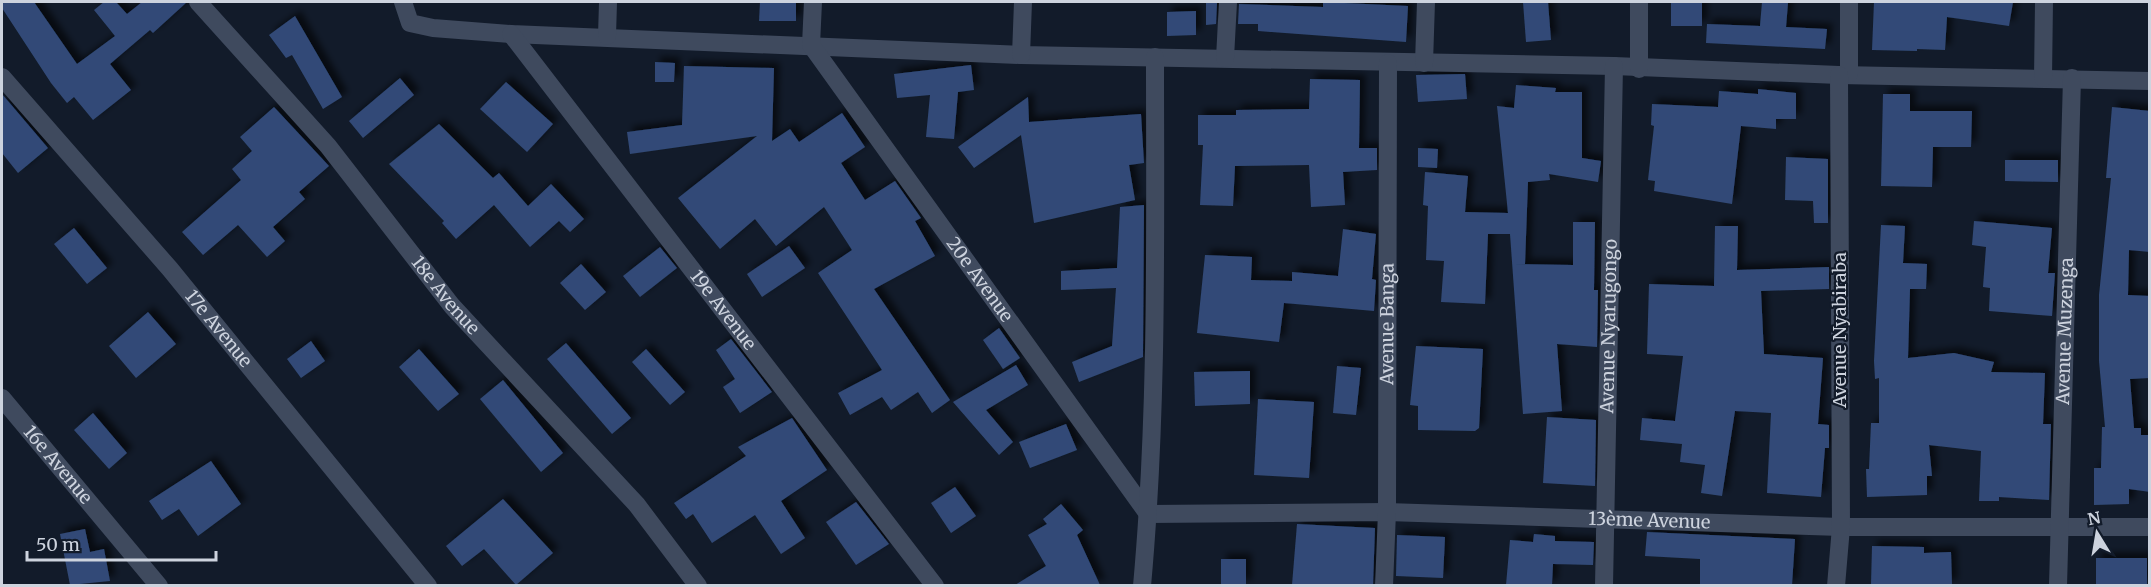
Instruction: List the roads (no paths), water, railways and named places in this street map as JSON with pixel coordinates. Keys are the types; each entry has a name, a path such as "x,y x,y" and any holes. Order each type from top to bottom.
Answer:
{"street":[{"name":"18e Avenue","path":"198,2 328,146 452,306 637,505 698,585"},
{"path":"403,2 410,23 433,28 511,34 607,36 1022,55 1614,66 1639,69 1844,75 2150,81"},
{"path":"607,36 608,2"},
{"path":"812,45 813,2"},
{"path":"1022,55 1023,2"},
{"path":"1225,58 1228,2"},
{"path":"1424,63 1426,2"},
{"path":"1639,2 1639,69"},
{"name":"Avenue Nyabiraba","path":"1836,585 1841,527 1844,75 1849,2"},
{"path":"2043,78 2044,2"},
{"name":"19e Avenue","path":"511,34 935,585"},
{"name":"20e Avenue","path":"812,45 1148,514"},
{"path":"1142,585 1148,514 1155,313 1155,57"},
{"name":"Avenue Banga","path":"1384,585 1387,512 1388,63"},
{"name":"Avenue Nyarugongo","path":"1604,585 1614,66"},
{"name":"17e Avenue","path":"2,77 170,269 428,585"},
{"name":"Avenue Muzenga","path":"2058,585 2072,78"},
{"name":"16e Avenue","path":"2,398 159,585"},
{"name":"13ème Avenue","path":"1148,514 1387,512 1605,517 1841,527 2060,529 2150,527"}]}
